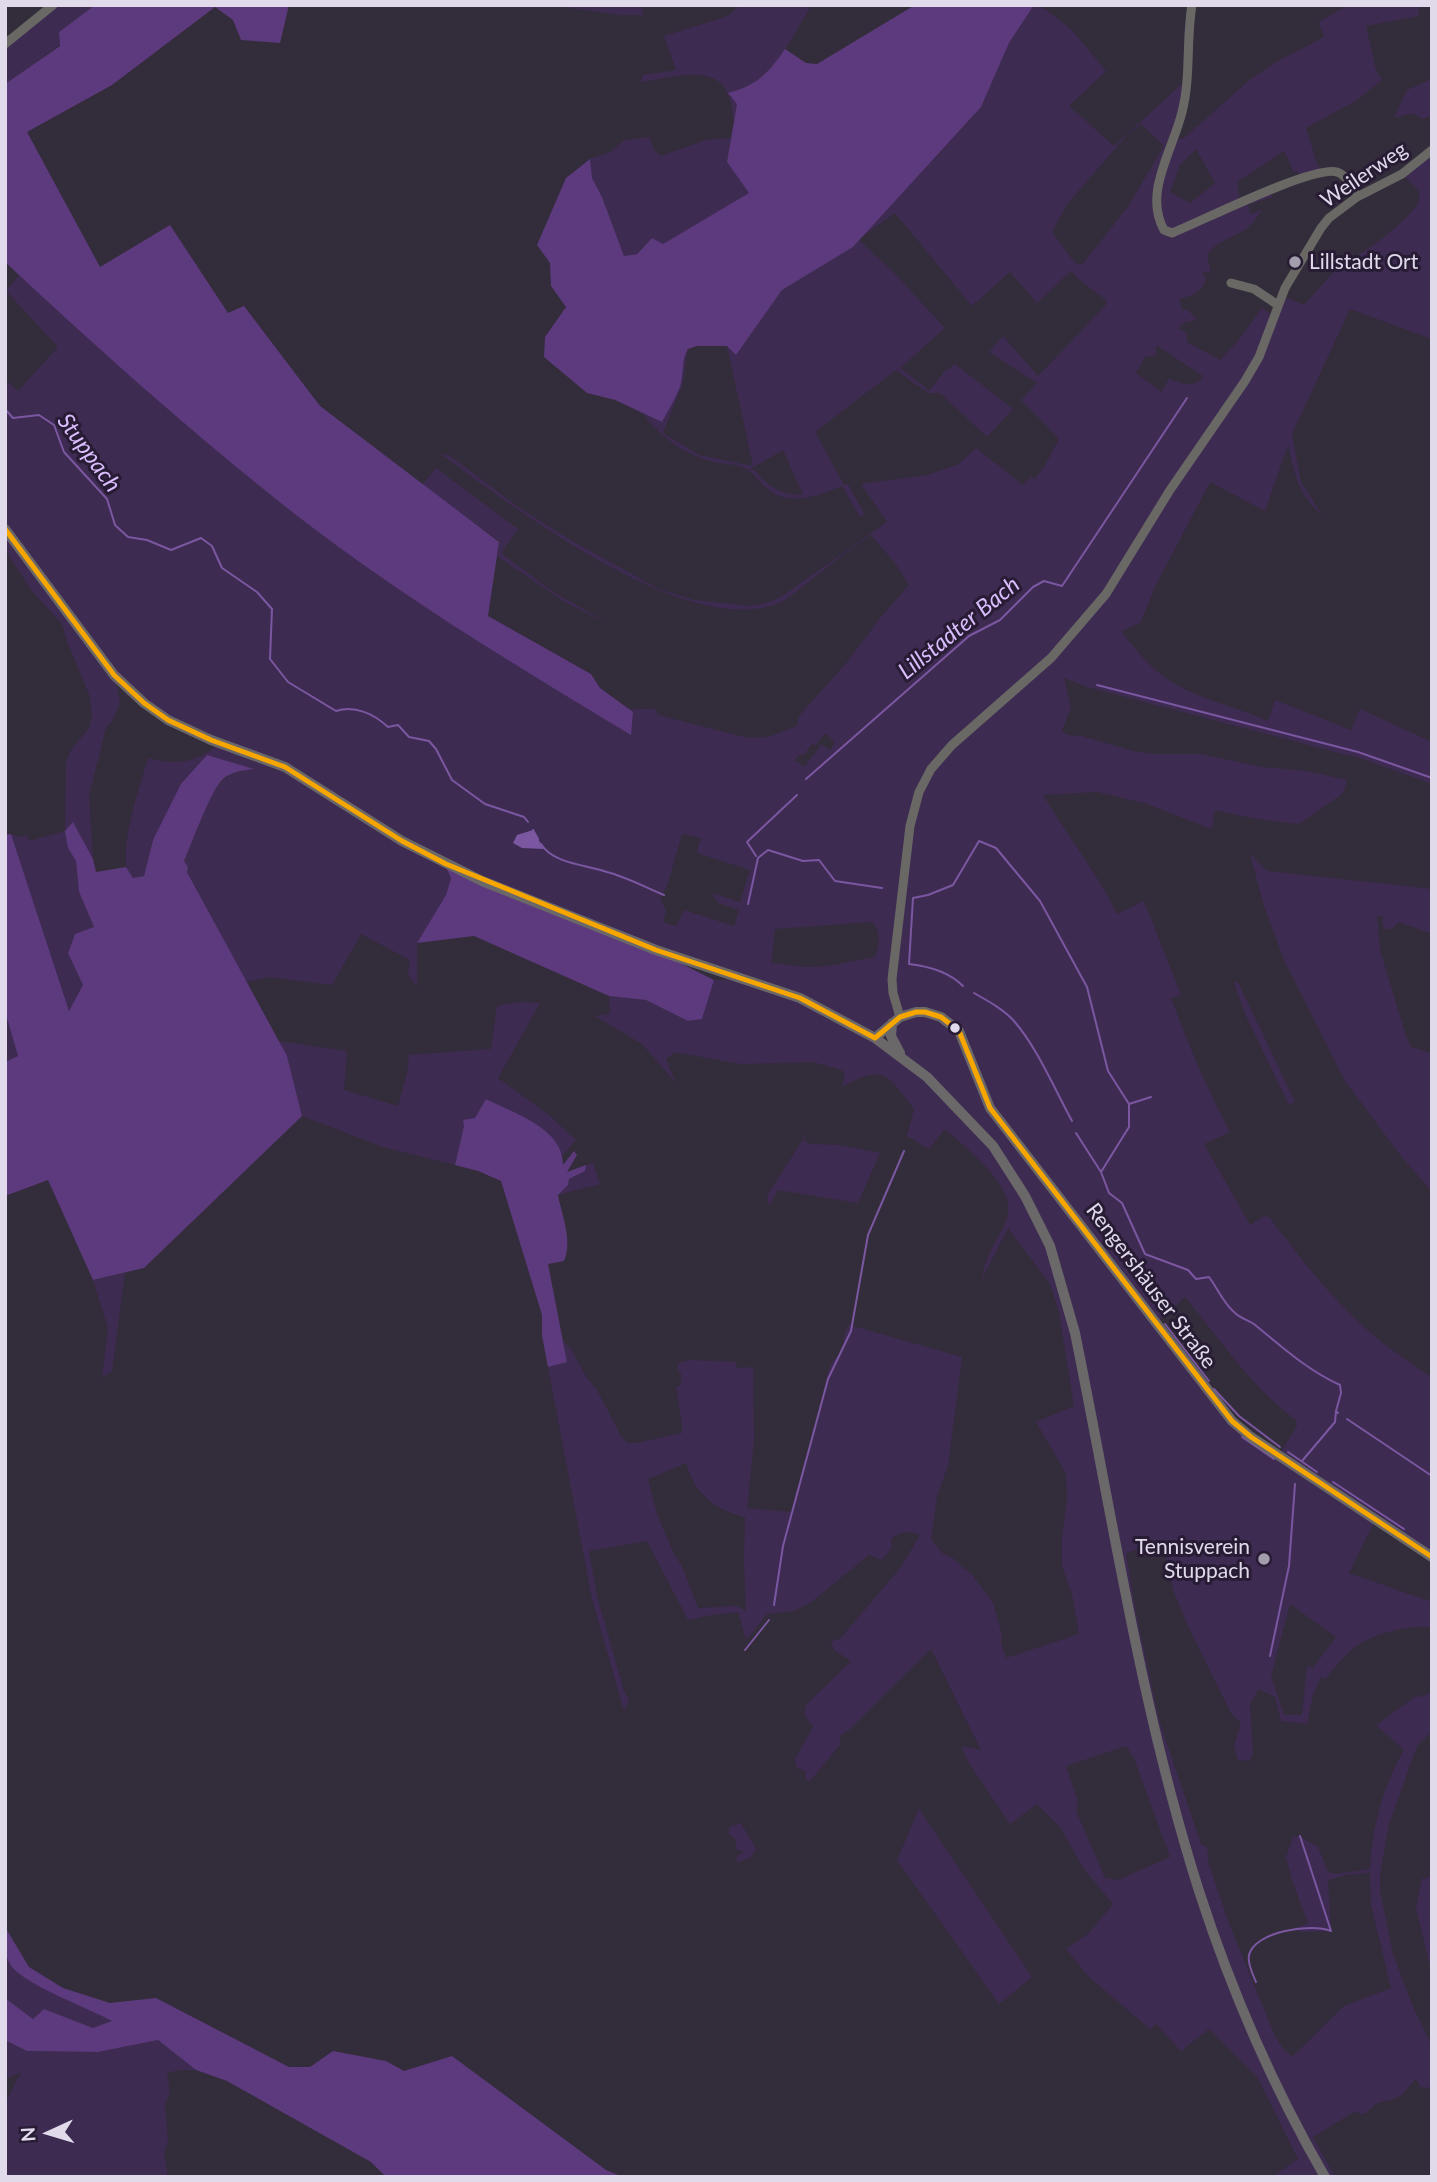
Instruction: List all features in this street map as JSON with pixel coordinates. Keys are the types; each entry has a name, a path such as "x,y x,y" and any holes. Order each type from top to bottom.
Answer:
{"main road":[{"path":"5,528 114,675 125,687 168,720 211,740 285,767 402,841 446,864 656,950 792,996 875,1038 943,1092 993,1146 1025,1196 1053,1257 1075,1333 1128,1604 1164,1766 1200,1893 1230,1979 1279,2090 1325,2177"},
{"name":"Rengershäuser Straße","path":"896,1020 916,1012 933,1013 958,1031 967,1048 984,1098 995,1115 1232,1421 1251,1437 1432,1557"},
{"path":"875,1038 896,1020"},
{"path":"896,1020 891,1036 906,1061"}],"street":[{"path":"5,44 53,5"},
{"path":"1192,5 1183,111 1158,185 1156,212 1164,230 1172,233 1271,189 1323,172 1338,172 1343,175 1357,197"},
{"name":"Weilerweg","path":"896,1020 892,972 910,826 922,785 931,769 952,745 1051,658 1106,594 1189,461 1245,381 1265,341 1285,288 1329,218 1357,197 1402,174 1432,150"},
{"path":"1231,283 1254,289 1278,305"}],"shaded area":[{"path":"53,5 95,5 59,32 60,45 5,84 5,44"},
{"path":"95,5 289,5 280,43 241,40 233,20 215,7 112,85 27,132 100,267 170,225 228,313 244,306 320,406 499,542 488,616 591,674 600,688 633,712 631,735 405,594 319,532 242,472 173,413 5,262 5,84 60,46 59,32"},
{"path":"548,5 641,5 643,15 621,15"},
{"path":"739,5 812,5 774,66 744,93 734,122 728,94 722,84 713,78 689,75 641,82 643,75 676,70 664,36 722,18 731,14"},
{"path":"915,5 1034,5 1009,43 981,107 853,247 782,290 736,355 727,346 697,346 688,349 680,387 662,422 615,400 587,393 544,357 545,337 566,307 551,286 550,263 537,245 566,178 590,159 592,178 624,256 637,254 652,238 663,244 749,193 727,162 737,104 728,93 746,87 761,77 785,49 806,63 817,64"},
{"path":"1034,5 1040,5 1071,29 1106,71 1069,106 1114,146 1183,83 1184,32 1188,5 1192,5 1178,139 1183,139 1252,78 1324,37 1319,22 1348,5 1420,5 1418,16 1366,26 1376,70 1382,80 1357,100 1306,128 1317,164 1323,172 1301,179 1297,171 1294,172 1284,151 1237,182 1240,204 1271,189 1272,197 1248,205 1250,214 1262,210 1253,223 1215,246 1207,255 1211,273 1202,272 1206,279 1202,287 1192,295 1179,299 1182,310 1188,310 1197,320 1185,322 1179,328 1187,334 1187,342 1220,360 1262,308 1274,316 1282,296 1304,305 1340,265 1370,248 1413,210 1418,203 1420,192 1402,174 1432,150 1432,335 1429,338 1350,309 1292,434 1301,482 1322,515 1308,500 1299,484 1288,445 1265,511 1210,482 1156,585 1140,623 1122,631 1149,664 1180,687 1268,721 1275,700 1351,730 1360,709 1432,742 1432,784 1366,760 1087,687 1064,678 1071,707 1062,731 1067,735 1082,736 1133,751 1153,754 1200,754 1347,780 1344,791 1339,796 1299,824 1215,810 1212,829 1144,803 1097,792 1043,795 1117,914 1144,901 1181,995 1171,998 1198,1066 1230,1132 1204,1144 1250,1225 1264,1216 1269,1217 1352,1316 1382,1342 1432,1378 1432,1557 1375,1520 1349,1573 1432,1602 1432,1627 1405,1628 1386,1633 1368,1639 1356,1647 1325,1679 1321,1677 1313,1694 1307,1724 1281,1721 1275,1697 1259,1689 1250,1704 1253,1754 1249,1761 1238,1760 1234,1746 1241,1723 1231,1713 1188,1626 1174,1592 1162,1542 1126,1553 1159,1720 1201,1844 1207,1847 1209,1865 1230,1926 1275,2036 1292,2057 1344,2006 1391,1988 1371,1905 1370,1873 1328,1880 1331,1931 1301,1932 1294,1929 1308,1923 1286,1857 1293,1837 1300,1836 1318,1847 1328,1872 1337,1874 1370,1869 1380,1808 1390,1778 1404,1750 1376,1725 1419,1694 1420,1698 1432,1692 1432,1731 1417,1746 1389,1824 1380,1873 1380,1891 1393,1954 1413,2007 1432,2046 1432,2088 1420,2087 1416,2078 1402,2095 1377,2103 1364,2114 1354,2112 1313,2137 1335,2177 1272,2177 1298,2159 1258,2078 1209,2029 1181,2051 1156,2024 1150,2029 1089,1977 1066,1949 1088,1934 1113,1904 1084,1869 1060,1827 1037,1804 1010,1824 967,1760 961,1746 981,1750 931,1649 840,1736 840,1745 809,1782 805,1777 806,1771 797,1768 795,1759 813,1727 804,1714 806,1705 851,1661 834,1650 831,1643 835,1639 839,1640 901,1567 920,1535 905,1532 898,1534 891,1539 892,1548 882,1560 869,1555 810,1603 794,1611 767,1614 746,1640 738,1612 688,1620 647,1541 589,1551 597,1596 624,1691 629,1700 624,1711 592,1599 548,1367 567,1362 563,1341 597,1390 627,1443 682,1433 676,1387 681,1386 681,1373 677,1369 679,1363 690,1360 736,1362 737,1368 753,1367 754,1440 747,1508 791,1512 829,1369 833,1361 840,1356 849,1324 853,1321 853,1326 962,1357 948,1465 937,1497 931,1539 942,1553 954,1559 973,1576 993,1603 1006,1658 1079,1634 1073,1599 1062,1565 1067,1499 1066,1473 1036,1422 1074,1406 1059,1312 1050,1284 1008,1228 981,1281 989,1254 1006,1221 1008,1203 996,1179 976,1156 945,1129 929,1149 907,1136 914,1109 891,1081 877,1074 842,1087 845,1076 842,1070 813,1062 741,1064 675,1052 666,1059 676,1083 642,1044 595,1016 610,1014 609,996 646,1000 688,1021 702,1019 714,980 733,980 446,866 451,878 446,895 417,943 417,987 408,975 410,960 361,934 332,985 270,977 246,982 184,861 216,789 232,774 252,769 206,755 153,840 144,876 133,878 126,865 127,837 148,758 168,762 186,761 203,755 219,743 194,732 115,677 120,703 113,720 106,728 89,795 93,859 73,823 68,848 76,861 79,892 94,928 75,934 68,952 83,985 69,1012 11,834 19,837 27,835 29,841 65,831 66,762 71,750 89,728 92,715 90,697 62,624 32,591 5,550 5,529 46,582 5,522 5,379 18,391 58,347 6,291 19,275 147,390 278,501 400,590 633,712 629,709 655,709 658,715 748,738 768,737 797,726 799,716 909,585 895,563 871,535 781,602 743,610 700,604 652,587 604,563 556,535 441,454 449,455 518,507 572,541 659,589 694,600 749,606 770,602 784,595 887,522 861,484 927,475 959,464 976,448 1023,485 1032,476 1034,480 1059,439 1021,400 1037,383 989,352 1003,336 1038,376 1107,301 1076,277 1072,270 1037,303 1010,272 972,306 895,213 861,238 981,107 1009,43","holes":["1141,124 1164,146 1129,205 1082,265 1075,263 1052,232 1068,203 1128,134","1196,149 1215,183 1190,203 1170,192 1180,165","1156,345 1203,377 1191,384 1169,379 1161,392 1136,373 1145,357 1156,355","825,733 835,743 830,750 820,744 804,767 795,760 800,754 803,756 812,744 815,746","682,834 701,838 697,852 700,854 750,870 740,902 712,893 718,903 739,910 734,926 684,910 676,926 663,922 666,911 660,898 668,883","871,922 877,929 875,957 804,967 771,963 775,929","891,1024 904,1060 876,1037","1185,1297 1250,1377 1296,1420 1297,1426 1279,1455 1232,1421 1155,1324","686,1463 700,1492 707,1499 724,1510 745,1517 746,1611 737,1606 698,1608 682,1566 658,1517 648,1479","1290,1604 1336,1637 1313,1668 1307,1666 1302,1715 1284,1715 1271,1676","1126,1746 1134,1758 1170,1857 1118,1880 1105,1878 1076,1811 1078,1802 1066,1766"]},
{"path":"1432,79 1432,115 1423,119 1412,113 1394,118 1407,90"},
{"path":"649,137 654,150 661,156 706,140 731,138 727,162 749,193 663,245 652,238 636,254 624,256 592,178 590,159 611,152 623,141"},
{"path":"859,240 945,328 900,368 928,392 944,372 955,364 1013,409 987,437 940,393 928,393 896,370 815,432 844,485 848,484 864,514 860,517 842,486 806,498 778,495 766,488 745,468 713,462 682,449 657,430 642,413 662,422 688,349 683,383 663,433 699,455 753,466 727,346 736,355 782,290 853,247","holes":["783,450 803,495 776,489 755,470 749,470"]},
{"path":"436,468 518,529 501,553 552,591 614,627 565,602 497,556 499,541 422,485"},
{"path":"207,755 254,769 230,775 218,785 184,861 188,867 187,872 287,1056 302,1116 144,1268 93,1280 48,1180 5,1196 5,1062 18,1056 5,1011 5,835 11,834 69,1011 83,985 68,953 75,934 94,927 79,892 76,861 68,848 65,831 73,822 93,859 96,872 126,867 133,878 144,876 153,840 181,784"},
{"path":"533,830 544,849 522,848 513,843 517,835"},
{"path":"1250,854 1267,871 1432,889 1432,934 1399,922 1392,929 1385,929 1382,924 1384,917 1377,915 1380,950 1406,1036 1411,1047 1432,1053 1432,1192 1401,1156 1345,1081 1284,960 1264,906"},
{"path":"446,867 646,946 714,980 702,1019 688,1021 646,1000 609,996 474,936 417,943 446,895 451,878"},
{"path":"1238,982 1295,1102 1289,1105 1246,1016 1234,983"},
{"path":"520,1002 540,1003 498,1078 549,1115 576,1140 563,1155 549,1134 487,1099 475,1118 464,1126 455,1165 383,1147 302,1116 287,1057 278,1041 347,1051 344,1090 398,1106 409,1055 491,1049 497,1006"},
{"path":"5,1011 18,1056 5,1062"},
{"path":"486,1099 546,1132 561,1152 563,1165 574,1151 577,1155 567,1172 586,1165 585,1171 569,1179 568,1185 558,1195 566,1228 566,1253 564,1261 548,1264 567,1362 548,1367 542,1336 542,1315 501,1181 455,1165 463,1120 475,1118"},
{"path":"808,1131 804,1141 811,1144 839,1145 880,1153 858,1203 778,1190 769,1206 767,1196"},
{"path":"593,1163 600,1184 558,1195 568,1185 569,1179 585,1171 586,1165"},
{"path":"125,1273 112,1371 102,1378 108,1328 93,1280"},
{"path":"919,1809 1032,1977 999,2004 897,1860"},
{"path":"741,1823 756,1849 750,1858 737,1862 737,1856 744,1852 736,1849 736,1840 729,1834 729,1827"},
{"path":"1432,1871 1432,1975 1416,1908 1422,1878 1427,1879"},
{"path":"5,1927 29,1967 63,1988 110,2003 156,1998 289,2067 310,2067 333,2051 386,2061 404,2071 452,2056 606,2170 623,2177 386,2177 371,2162 227,2081 196,2070 158,2040 98,2052 27,2051 5,2040 5,1998 33,2019 44,2009 93,2028 112,2021 46,1990 14,1969 6,1955"},
{"path":"5,1953 14,1969 27,1979 113,2021 93,2028 44,2009 33,2019 5,1998"},
{"path":"5,2040 27,2051 98,2052 158,2040 196,2070 167,2073 170,2092 165,2105 168,2141 164,2153 168,2177 5,2177 5,2104 21,2072 9,2078 5,2076"}],"waterway":[{"name":"Lillstadter Bach","path":"806,779 969,636 1000,620 1033,587 1044,581 1062,586 1187,398"},
{"name":"Stuppach","path":"5,409 13,418 39,415 54,425 64,452 107,499 115,525 128,537 147,540 171,550 201,538 212,546 222,568 257,592 272,609 270,659 288,682 336,711 350,709 364,712 388,727 398,725 409,737 429,741 452,780 485,804 524,817 528,822"},
{"path":"1097,685 1358,752 1432,778"},
{"path":"756,856 747,842 797,795"},
{"path":"533,830 538,839"},
{"path":"963,986 937,970 909,964 913,898 953,885 979,841 996,848 1040,901 1087,987 1108,1071 1129,1104 1129,1127 1101,1172"},
{"path":"541,844 546,851 562,860 614,874 664,895"},
{"path":"748,904 758,858 768,850 803,861 819,860 835,881 882,888"},
{"path":"974,993 1005,1013 1023,1032 1072,1121"},
{"path":"1129,1104 1151,1097"},
{"path":"1076,1133 1101,1172 1109,1193 1122,1203 1145,1254 1188,1270 1196,1279 1209,1277 1227,1305 1237,1315 1254,1324 1306,1365 1340,1385 1341,1393 1336,1411 1338,1413"},
{"path":"774,1605 783,1546 828,1379 851,1331 868,1235 904,1151"},
{"path":"1165,1324 1209,1381"},
{"path":"1214,1389 1239,1416 1280,1447"},
{"path":"1302,1461 1335,1422 1336,1411"},
{"name":"Stuppach","path":"1347,1419 1432,1476"},
{"path":"1242,1437 1274,1459"},
{"path":"1288,1452 1317,1472"},
{"path":"1333,1482 1404,1529"},
{"path":"1270,1656 1289,1566 1295,1484"},
{"path":"745,1650 769,1620"},
{"path":"1256,1982 1249,1955 1253,1947 1262,1940 1298,1929 1331,1931 1300,1836"}],"transit line":[{"path":"5,529 114,675 144,703 168,720 211,740 285,767 402,841 446,864 656,950 800,998 875,1038"},
{"path":"875,1038 900,1017 916,1012 941,1017 959,1031 990,1108 1232,1421 1251,1437 1432,1557"}],"place":[{"name":"Lillstadt Ort","path":"1295,262"},
{"name":"Tennisverein Stuppach","path":"1264,1559"}]}
